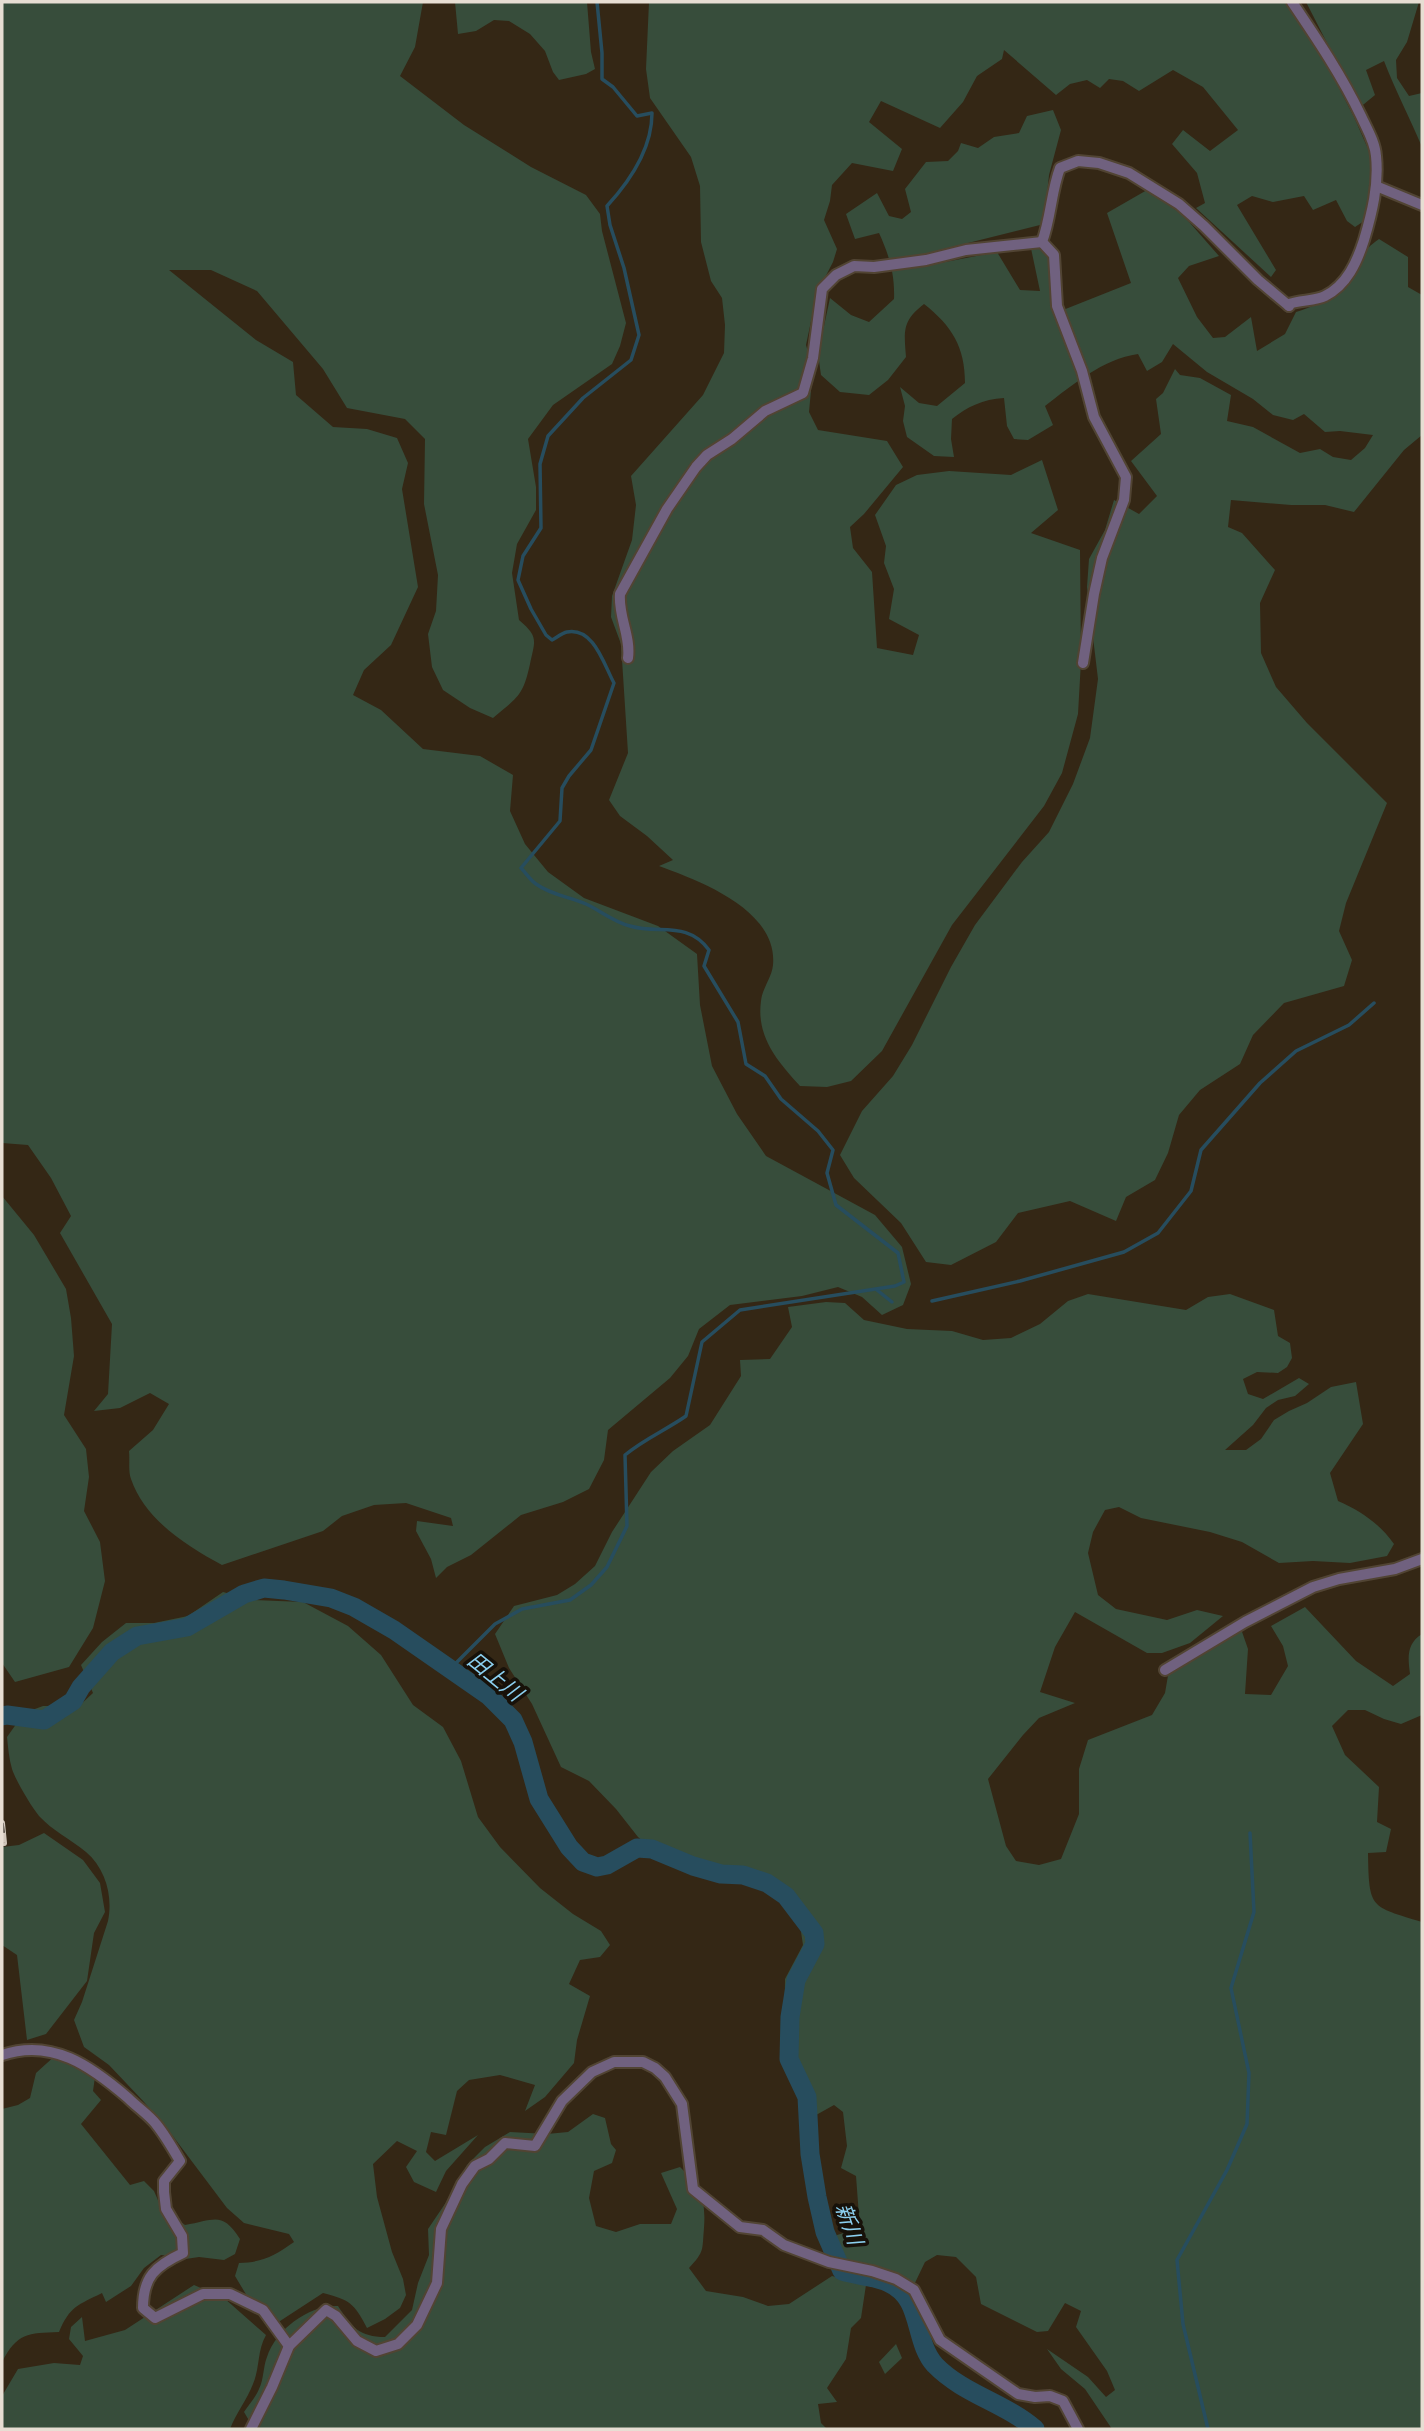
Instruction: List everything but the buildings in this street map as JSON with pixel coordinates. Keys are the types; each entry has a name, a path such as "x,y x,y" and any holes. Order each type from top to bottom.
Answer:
{"street":[{"path":"1042,242 1049,223 1054,184 1060,168 1078,161 1099,163 1129,173 1179,204 1289,306 1303,299 1323,297 1337,288 1349,275 1360,253 1377,186 1376,153 1349,89 1292,2"},
{"path":"1377,186 1422,205"},
{"path":"628,658 628,640 619,607 620,594 667,509 696,467 765,411 803,393 813,358 822,289 836,275 854,266 874,267 926,260 966,250 1042,242"},
{"path":"1042,242 1054,255 1057,306 1082,371 1094,417 1126,477 1124,500 1102,558 1083,663"},
{"path":"1165,1670 1245,1622 1312,1587 1339,1578 1395,1569 1422,1559"},
{"path":"2,2055 20,2049 48,2050 84,2064 156,2123 180,2161 164,2181 164,2192 166,2209 182,2236 183,2253 163,2262 143,2287 143,2308 155,2318 203,2294 230,2294 263,2310 289,2346"},
{"path":"251,2429 289,2346 326,2310 336,2316 357,2342 376,2351 398,2344 417,2325 435,2292 441,2229 462,2184 475,2166 489,2159 505,2143 535,2146 562,2101 592,2072 614,2062 643,2062 665,2077 682,2104 693,2189 714,2207 740,2227 763,2230 784,2245 829,2262 896,2279 914,2290 940,2340 1018,2394 1050,2396 1063,2401 1078,2429"}],"green space":[{"path":"2,2 423,2 415,47 400,76 464,125 531,167 586,195 600,214 626,323 612,364 553,405 528,439 536,487 536,510 517,544 512,573 519,620 533,635 534,644 522,690 493,718 470,708 443,690 432,667 428,634 436,611 438,575 424,504 425,439 405,419 347,408 323,369 257,291 211,270 169,270 256,340 293,362 296,395 333,427 367,429 397,438 408,463 402,489 418,587 391,645 364,670 353,695 381,710 423,749 480,756 513,775 510,811 525,844 548,872 584,898 658,926 697,954 700,1005 712,1066 737,1114 766,1156 875,1215 902,1247 911,1284 903,1305 882,1315 862,1297 838,1287 802,1296 730,1305 699,1329 688,1356 670,1378 608,1430 604,1460 589,1489 563,1502 521,1515 471,1555 447,1567 436,1578 431,1559 416,1531 417,1521 453,1526 451,1518 406,1503 374,1505 342,1516 323,1531 222,1565 182,1540 157,1519 137,1494 131,1479 129,1451 153,1430 169,1404 150,1393 120,1408 94,1411 108,1394 112,1324 60,1233 71,1216 51,1178 28,1145 2,1143"},
{"path":"455,2 587,2 595,69 586,74 559,80 545,51 530,34 509,21 494,20 476,31 458,34"},
{"path":"649,2 1298,2 1373,160 1374,192 1364,221 1355,227 1347,221 1336,200 1313,210 1304,196 1273,202 1252,196 1237,205 1276,270 1271,277 1196,208 1205,203 1197,173 1172,144 1183,130 1210,151 1238,130 1203,87 1173,70 1139,91 1123,81 1109,79 1100,88 1087,80 1070,84 1056,95 1004,50 1002,59 977,76 963,102 940,128 881,101 869,122 902,149 893,171 852,163 832,185 824,220 837,249 817,293 806,345 813,369 809,412 818,430 887,441 903,467 850,527 853,548 872,572 877,648 913,655 919,635 889,619 894,589 884,563 886,546 875,515 896,485 917,475 949,471 1011,475 1042,460 1058,510 1031,533 1080,550 1081,661 1078,714 1062,773 1044,806 952,925 882,1051 851,1081 827,1087 800,1086 784,1068 765,1037 760,1014 761,1001 773,965 771,946 763,928 733,900 695,880 659,866 673,860 620,816 609,800 628,753 621,644 611,617 612,596 632,540 636,505 631,476 703,395 724,353 722,298 711,281 701,242 700,186 691,157 650,98 646,69"},
{"path":"1306,2 1419,2 1407,42 1396,60 1397,78 1409,96 1422,93 1422,147 1384,61 1366,70 1375,95 1358,109"},
{"path":"1053,110 1061,130 1049,175 1044,224 940,250 940,263 997,252 1020,290 1040,291 1029,239 1045,236 1063,310 1131,283 1107,213 1147,190 1183,215 1219,256 1189,266 1178,278 1197,317 1213,338 1225,337 1251,317 1257,351 1285,334 1296,312 1337,291 1361,256 1379,239 1408,257 1408,287 1422,295 1422,435 1404,450 1354,512 1325,505 1231,500 1228,527 1242,533 1275,570 1260,603 1261,653 1276,687 1307,723 1387,803 1346,903 1339,931 1352,960 1344,986 1284,1003 1253,1035 1240,1064 1200,1090 1179,1115 1168,1153 1155,1180 1126,1197 1116,1221 1070,1201 1018,1213 996,1242 951,1265 926,1262 901,1223 854,1178 840,1155 862,1111 893,1076 912,1045 975,925 1022,862 1049,832 1073,784 1090,738 1098,679 1087,587 1089,559 1105,530 1114,500 1139,514 1157,496 1131,461 1161,434 1156,399 1163,393 1175,369 1180,375 1200,378 1231,395 1227,421 1253,427 1300,453 1320,449 1333,457 1351,460 1365,448 1373,435 1325,432 1304,414 1293,420 1273,415 1253,399 1207,372 1173,344 1162,362 1147,371 1138,354 1112,361 1088,374 1045,406 1053,425 1028,440 1014,439 1007,426 1004,398 976,404 952,419 954,457 934,456 907,437 903,421 905,406 900,387 919,403 937,406 965,383 963,359 955,338 924,304 908,321 906,357 888,380 869,395 840,392 821,375 818,354 830,298 851,315 869,322 894,299 891,265 879,233 855,239 846,214 877,193 889,216 902,219 911,212 905,189 926,162 948,161 958,151 961,143 978,148 994,137 1019,133 1027,116"},
{"path":"2,1196 34,1235 66,1289 74,1356 64,1415 86,1449 89,1477 84,1511 100,1542 105,1581 93,1628 69,1667 15,1682 2,1663"},
{"path":"1088,1294 1186,1310 1208,1297 1230,1294 1274,1310 1278,1336 1290,1343 1292,1358 1287,1367 1278,1373 1257,1372 1243,1379 1248,1394 1263,1399 1299,1378 1309,1384 1295,1396 1278,1400 1266,1408 1253,1425 1225,1450 1246,1450 1261,1439 1274,1420 1331,1387 1356,1382 1363,1424 1330,1473 1338,1501 1369,1519 1383,1530 1394,1544 1387,1556 1350,1563 1279,1563 1242,1542 1210,1532 1141,1518 1119,1507 1105,1510 1093,1532 1088,1553 1098,1595 1116,1609 1167,1620 1197,1610 1223,1616 1190,1643 1162,1653 1147,1653 1075,1612 1055,1647 1040,1692 1075,1703 1039,1718 988,1779 1006,1846 1016,1861 1039,1865 1061,1859 1079,1814 1079,1769 1088,1740 1152,1715 1165,1693 1170,1664 1240,1626 1248,1649 1245,1694 1271,1695 1288,1666 1283,1646 1271,1626 1305,1607 1356,1661 1393,1686 1410,1674 1411,1647 1422,1634 1422,1715 1401,1724 1365,1710 1348,1710 1332,1726 1345,1755 1379,1787 1377,1822 1391,1829 1386,1852 1368,1853 1372,1895 1382,1908 1422,1922 1422,2429 1112,2429 1085,2389 1061,2369 1047,2349 1088,2377 1106,2397 1115,2390 1107,2371 1076,2327 1081,2311 1065,2303 1048,2331 1037,2332 981,2304 976,2277 956,2257 937,2255 925,2262 913,2287 846,2266 833,2255 837,2235 857,2229 859,2216 856,2176 841,2168 847,2146 843,2112 834,2105 809,2119 802,2094 784,2060 785,1979 803,1945 796,1899 783,1884 757,1871 680,1865 665,1860 638,1837 589,1781 561,1767 532,1704 509,1668 495,1634 514,1606 557,1595 575,1584 595,1566 612,1532 651,1472 673,1451 710,1425 741,1376 740,1360 770,1359 792,1327 788,1307 826,1302 845,1303 864,1320 907,1329 952,1331 983,1340 1011,1338 1040,1324 1068,1301"},
{"path":"223,1592 254,1600 303,1602 348,1626 381,1655 413,1705 443,1727 461,1761 478,1817 500,1847 540,1888 573,1914 601,1931 610,1945 600,1957 580,1960 569,1984 590,1996 577,2040 574,2063 545,2097 525,2111 535,2085 500,2075 469,2080 457,2091 446,2135 431,2132 426,2152 435,2161 478,2135 446,2171 436,2192 414,2182 406,2167 417,2151 397,2141 373,2164 377,2197 406,2295 400,2308 367,2328 350,2304 323,2293 277,2323 253,2306 235,2276 239,2263 262,2260 280,2251 294,2242 289,2234 244,2223 227,2208 144,2102 109,2065 84,2047 74,2020 108,1921 109,1893 103,1875 93,1859 39,1816 20,1787 10,1761 7,1737 24,1713 43,1706 79,1706 93,1693 81,1665 102,1642 126,1623 154,1623 188,1616"},
{"path":"44,1833 83,1860 100,1883 105,1912 94,1933 87,1981 46,2034 27,2040 17,1955 2,1945 2,1847 19,1845"},
{"path":"57,2054 96,2070 93,2091 101,2100 81,2124 130,2185 144,2181 154,2191 161,2207 185,2225 211,2220 223,2221 240,2239 235,2254 224,2260 199,2257 179,2260 173,2256 161,2255 144,2268 131,2286 106,2302 102,2293 76,2307 59,2332 31,2334 18,2340 2,2362 2,2109 18,2105 30,2098 36,2073"},
{"path":"593,2114 605,2118 611,2144 616,2150 612,2163 594,2171 589,2198 596,2226 616,2232 640,2224 671,2224 677,2209 661,2173 680,2167 693,2181 703,2201 703,2246 698,2258 689,2268 706,2291 743,2297 768,2306 789,2304 832,2276 866,2285 861,2318 851,2328 846,2359 827,2388 837,2402 818,2404 821,2423 827,2429 254,2429 244,2412 261,2385 271,2347 286,2328 305,2314 338,2306 347,2320 363,2333 385,2337 412,2310 418,2283 429,2255 428,2229 467,2165 485,2147 510,2132 568,2132"},
{"path":"194,2285 224,2298 266,2335 253,2384 230,2429 2,2429 2,2396 18,2369 54,2363 80,2365 83,2356 69,2339 71,2327 82,2317 85,2341 125,2330"},
{"path":"896,2344 902,2358 885,2374 879,2362"}],"waterway":[{"path":"450,1669 495,1624 522,1609 570,1600 591,1585 607,1567 627,1526 625,1455 686,1416 702,1342 740,1310 895,1286 904,1282 898,1253 836,1205 827,1173 833,1150 818,1131 781,1099 765,1076 746,1064 738,1022 704,966 709,950 700,941 682,932 624,924 586,904 542,888 521,868 560,821 562,788 591,750 614,683 597,649 584,635 567,632 552,640 546,635 518,580 523,556 541,528 540,464 548,436 583,398 631,360 639,335 607,206 624,186 644,151 652,113 637,116 613,87 602,79 597,2"},
{"path":"932,1301 1020,1281 1124,1252 1158,1233 1191,1191 1201,1150 1260,1083 1296,1051 1349,1025 1374,1003"},
{"path":"877,1290 892,1302"},
{"name":"田上川","path":"2,1716 44,1720 73,1701 81,1687 112,1652 137,1636 187,1627 244,1594 264,1588 331,1598 354,1607 394,1630 489,1696 513,1720 523,1742 539,1799 569,1847 583,1862 597,1867 607,1865 637,1848 652,1849 693,1866 721,1874 743,1875 767,1883 786,1896 814,1933 815,1944 796,1980 790,2017 789,2059 807,2097 810,2154 817,2197 825,2232 842,2271 884,2281 900,2290 913,2309 923,2344 935,2365 958,2384 1011,2412 1035,2429"},
{"path":"1208,2429 1183,2324 1177,2260 1227,2170 1247,2124 1249,2073 1231,1988 1254,1912 1250,1833"}],"railway":[{"path":"2,1823 4,1843"}],"water label":[{"name":"新川","path":"849,2224"}]}
